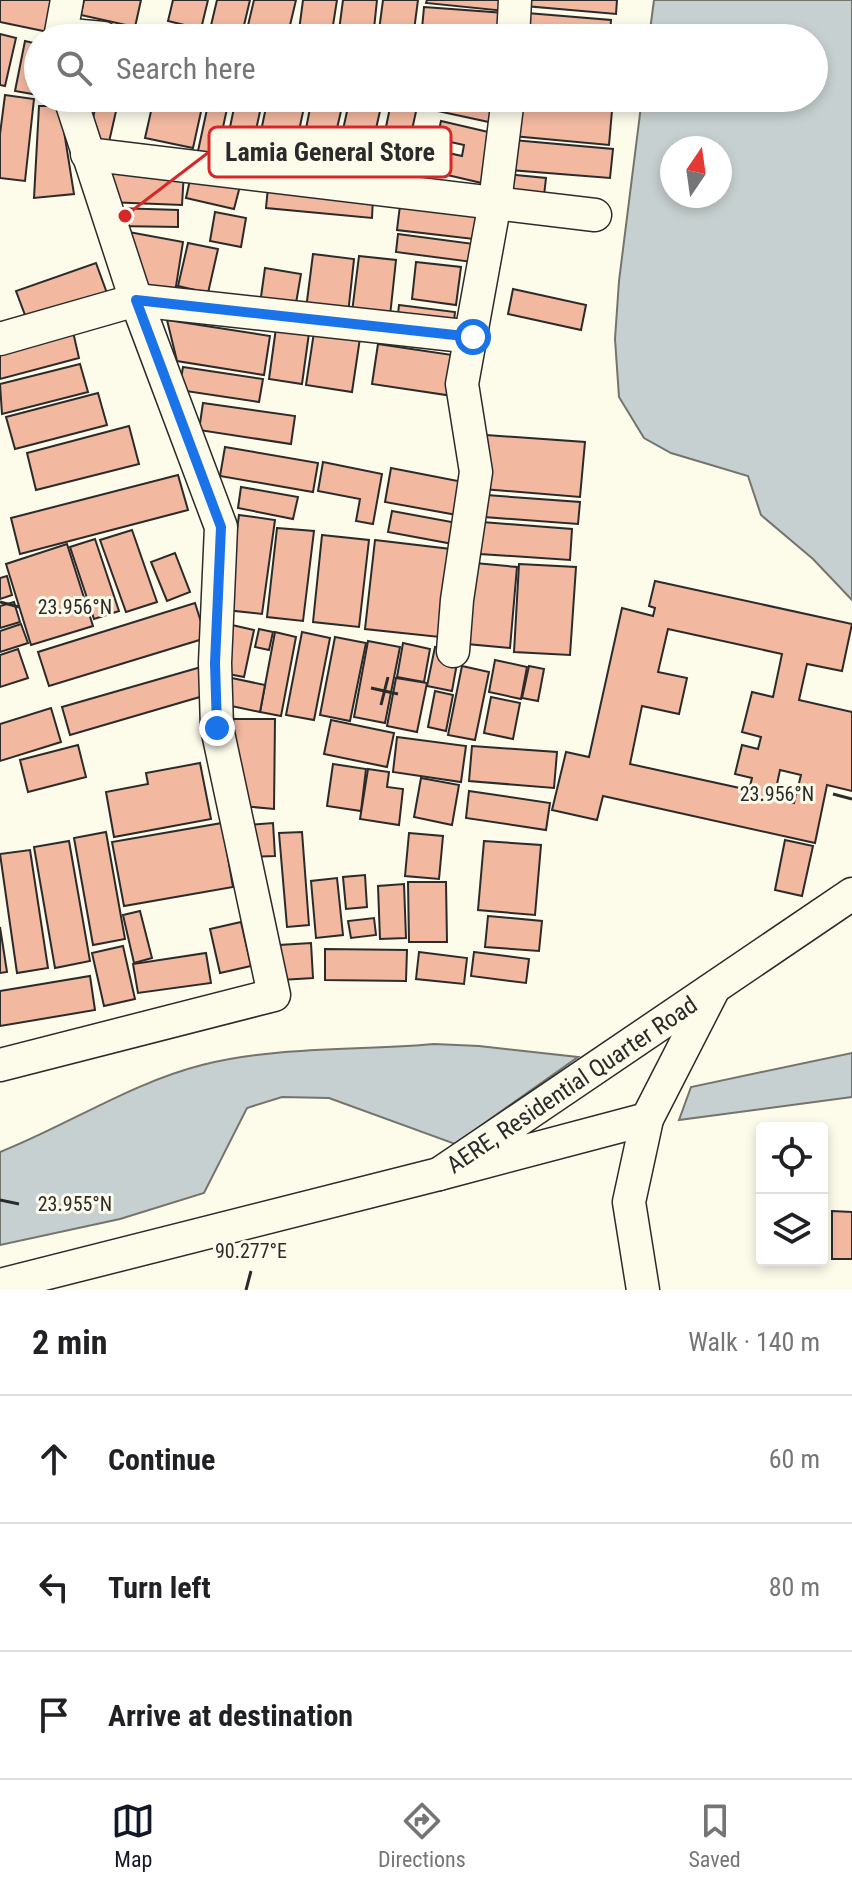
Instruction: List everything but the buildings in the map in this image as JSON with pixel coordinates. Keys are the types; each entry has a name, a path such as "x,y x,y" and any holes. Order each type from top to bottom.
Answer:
{"street":[{"path":"63,24 67,0"},
{"path":"514,24 515,0"},
{"path":"0,1065 274,995 217,728 215,663 221,527 136,300 74,112"},
{"path":"453,651 457,600 476,472 462,384 473,337 495,202 506,112"},
{"path":"87,154 595,215"},
{"path":"0,339 136,300 473,337"},
{"name":"AERE, Residential Quarter Road","path":"439,1174 852,894"},
{"name":"AERE, Residential Quarter Road","path":"643,1290 629,1202 647,1119 714,987"},
{"name":"AERE, Residential Quarter Road","path":"439,1174 647,1119"},
{"path":"0,1285 439,1174"}],"shaded area":[{"path":"654,0 852,0 852,600 813,559 761,515 748,476 671,453 644,438 619,397 615,339 619,281 640,112 828,112 828,24 651,24"},
{"path":"434,1044 578,1057 455,1144 329,1098 282,1097 247,1108 204,1193 120,1219 0,1245 0,1152 125,1093 176,1073 230,1059 288,1052"},
{"path":"852,1053 852,1097 679,1120 691,1087"}],"place":[{"name":"Lamia General Store","path":"125,216"}],"route":[{"path":"217,728 215,663 221,527 136,300 473,337"}]}
